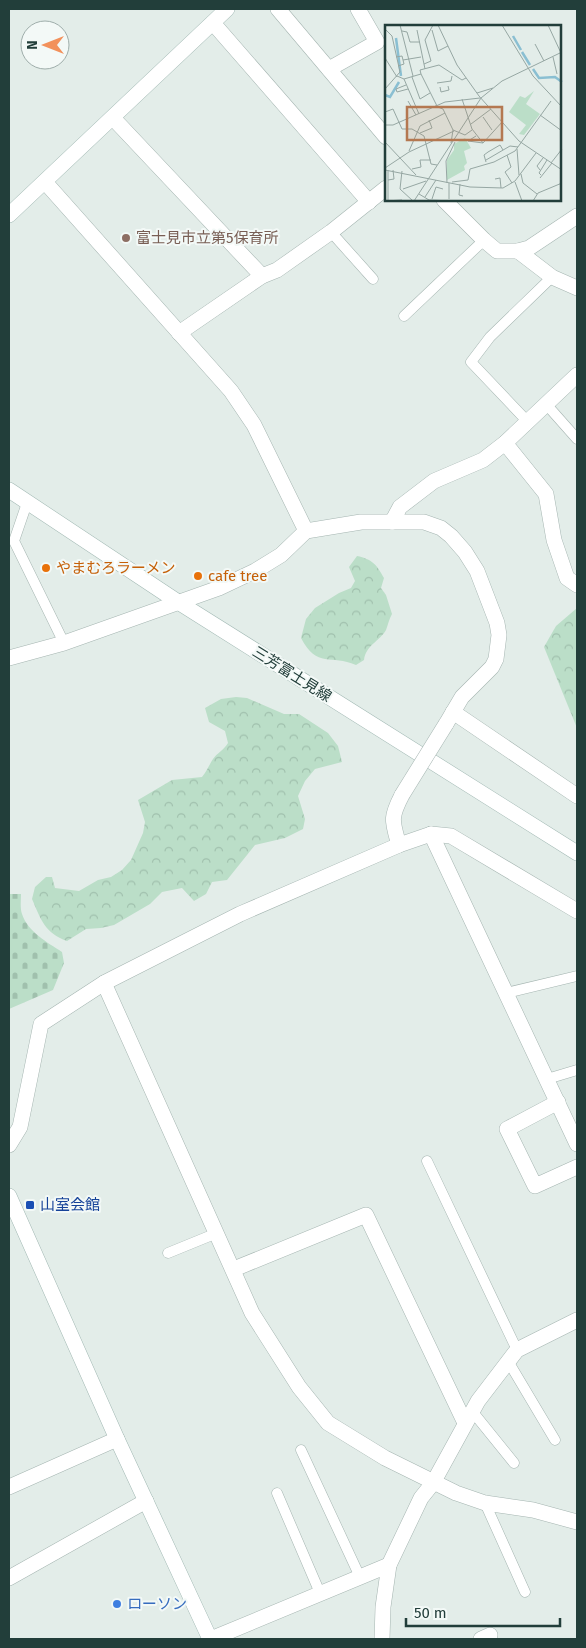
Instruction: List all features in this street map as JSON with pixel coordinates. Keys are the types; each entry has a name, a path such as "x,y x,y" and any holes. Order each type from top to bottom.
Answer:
{"street":[{"path":"9,215 227,9"},
{"path":"278,9 385,136"},
{"path":"330,70 377,42 358,9"},
{"path":"213,22 369,202"},
{"path":"113,118 262,276"},
{"path":"45,182 179,333 193,346 231,391 254,425 306,531"},
{"path":"179,333 262,276 277,270 385,189"},
{"path":"445,201 497,251 518,252 529,248 577,216"},
{"path":"518,252 552,277 577,288"},
{"path":"392,522 400,507 434,481 483,460 505,443 577,375"},
{"path":"505,443 546,494 554,540 567,578 577,585"},
{"name":"三芳富士見線","path":"9,490 178,602 577,853"},
{"path":"9,658 64,643 219,588 255,571 281,555 306,531 361,522 424,522 441,528 465,552 477,571 500,635 496,659 484,676 462,697 393,812 393,824 399,846"},
{"path":"449,718 577,796"},
{"path":"431,834 577,1144"},
{"path":"9,1145 20,1127 42,1024 104,983 240,914 399,846 431,834 451,836 577,911"},
{"path":"104,983 234,1269 252,1313 299,1387 328,1423 385,1458 474,1500 533,1510 577,1522"},
{"path":"558,1102 507,1129 535,1186 577,1166"},
{"path":"9,1196 117,1439 211,1639 388,1565"},
{"path":"234,1269 366,1215 469,1417"},
{"path":"382,1639 383,1607 388,1565 421,1498 433,1482 469,1417 512,1356 577,1320"},
{"path":"9,1487 117,1439"},
{"path":"9,1578 146,1501"}],"lane":[{"path":"330,232 373,279"},
{"path":"404,316 484,240"},
{"path":"527,421 471,362 490,337 552,277"},
{"path":"546,404 577,439"},
{"path":"27,503 14,541 64,643"},
{"path":"506,993 577,976"},
{"path":"547,1078 577,1070"},
{"path":"428,1161 512,1356 555,1440"},
{"path":"168,1253 217,1233"},
{"path":"469,1417 514,1463"},
{"path":"301,1450 360,1577"},
{"path":"277,1493 320,1593"},
{"path":"485,1502 525,1592"}],"green space":[{"path":"357,556 370,561 381,573 384,578 381,588 386,595 392,614 386,630 367,651 364,660 356,665 319,657 307,648 301,638 306,619 315,608 351,588 355,581 349,567"},
{"path":"577,608 577,728 544,647 556,626"},
{"path":"247,698 284,714 299,714 328,733 338,746 342,762 315,769 305,781 298,796 305,819 303,829 285,838 255,845 227,880 212,882 206,894 194,901 182,888 162,892 150,904 114,925 86,929 67,941 54,934 41,919 32,899 35,887 46,877 52,877 55,888 79,891 98,880 111,877 122,870 131,860 143,833 145,822 138,800 172,780 202,777 215,757 228,743 225,731 209,722 205,708 221,699"},
{"path":"9,894 21,894 21,909 25,920 33,931 62,952 64,963 53,990 9,1009"}],"place":[{"name":"富士見市立第5保育所","path":"126,238"},
{"name":"やまむろラーメン","path":"46,568"},
{"name":"cafe tree","path":"198,576"},
{"name":"山室会館","path":"30,1205"},
{"name":"ローソン","path":"117,1604"}]}
